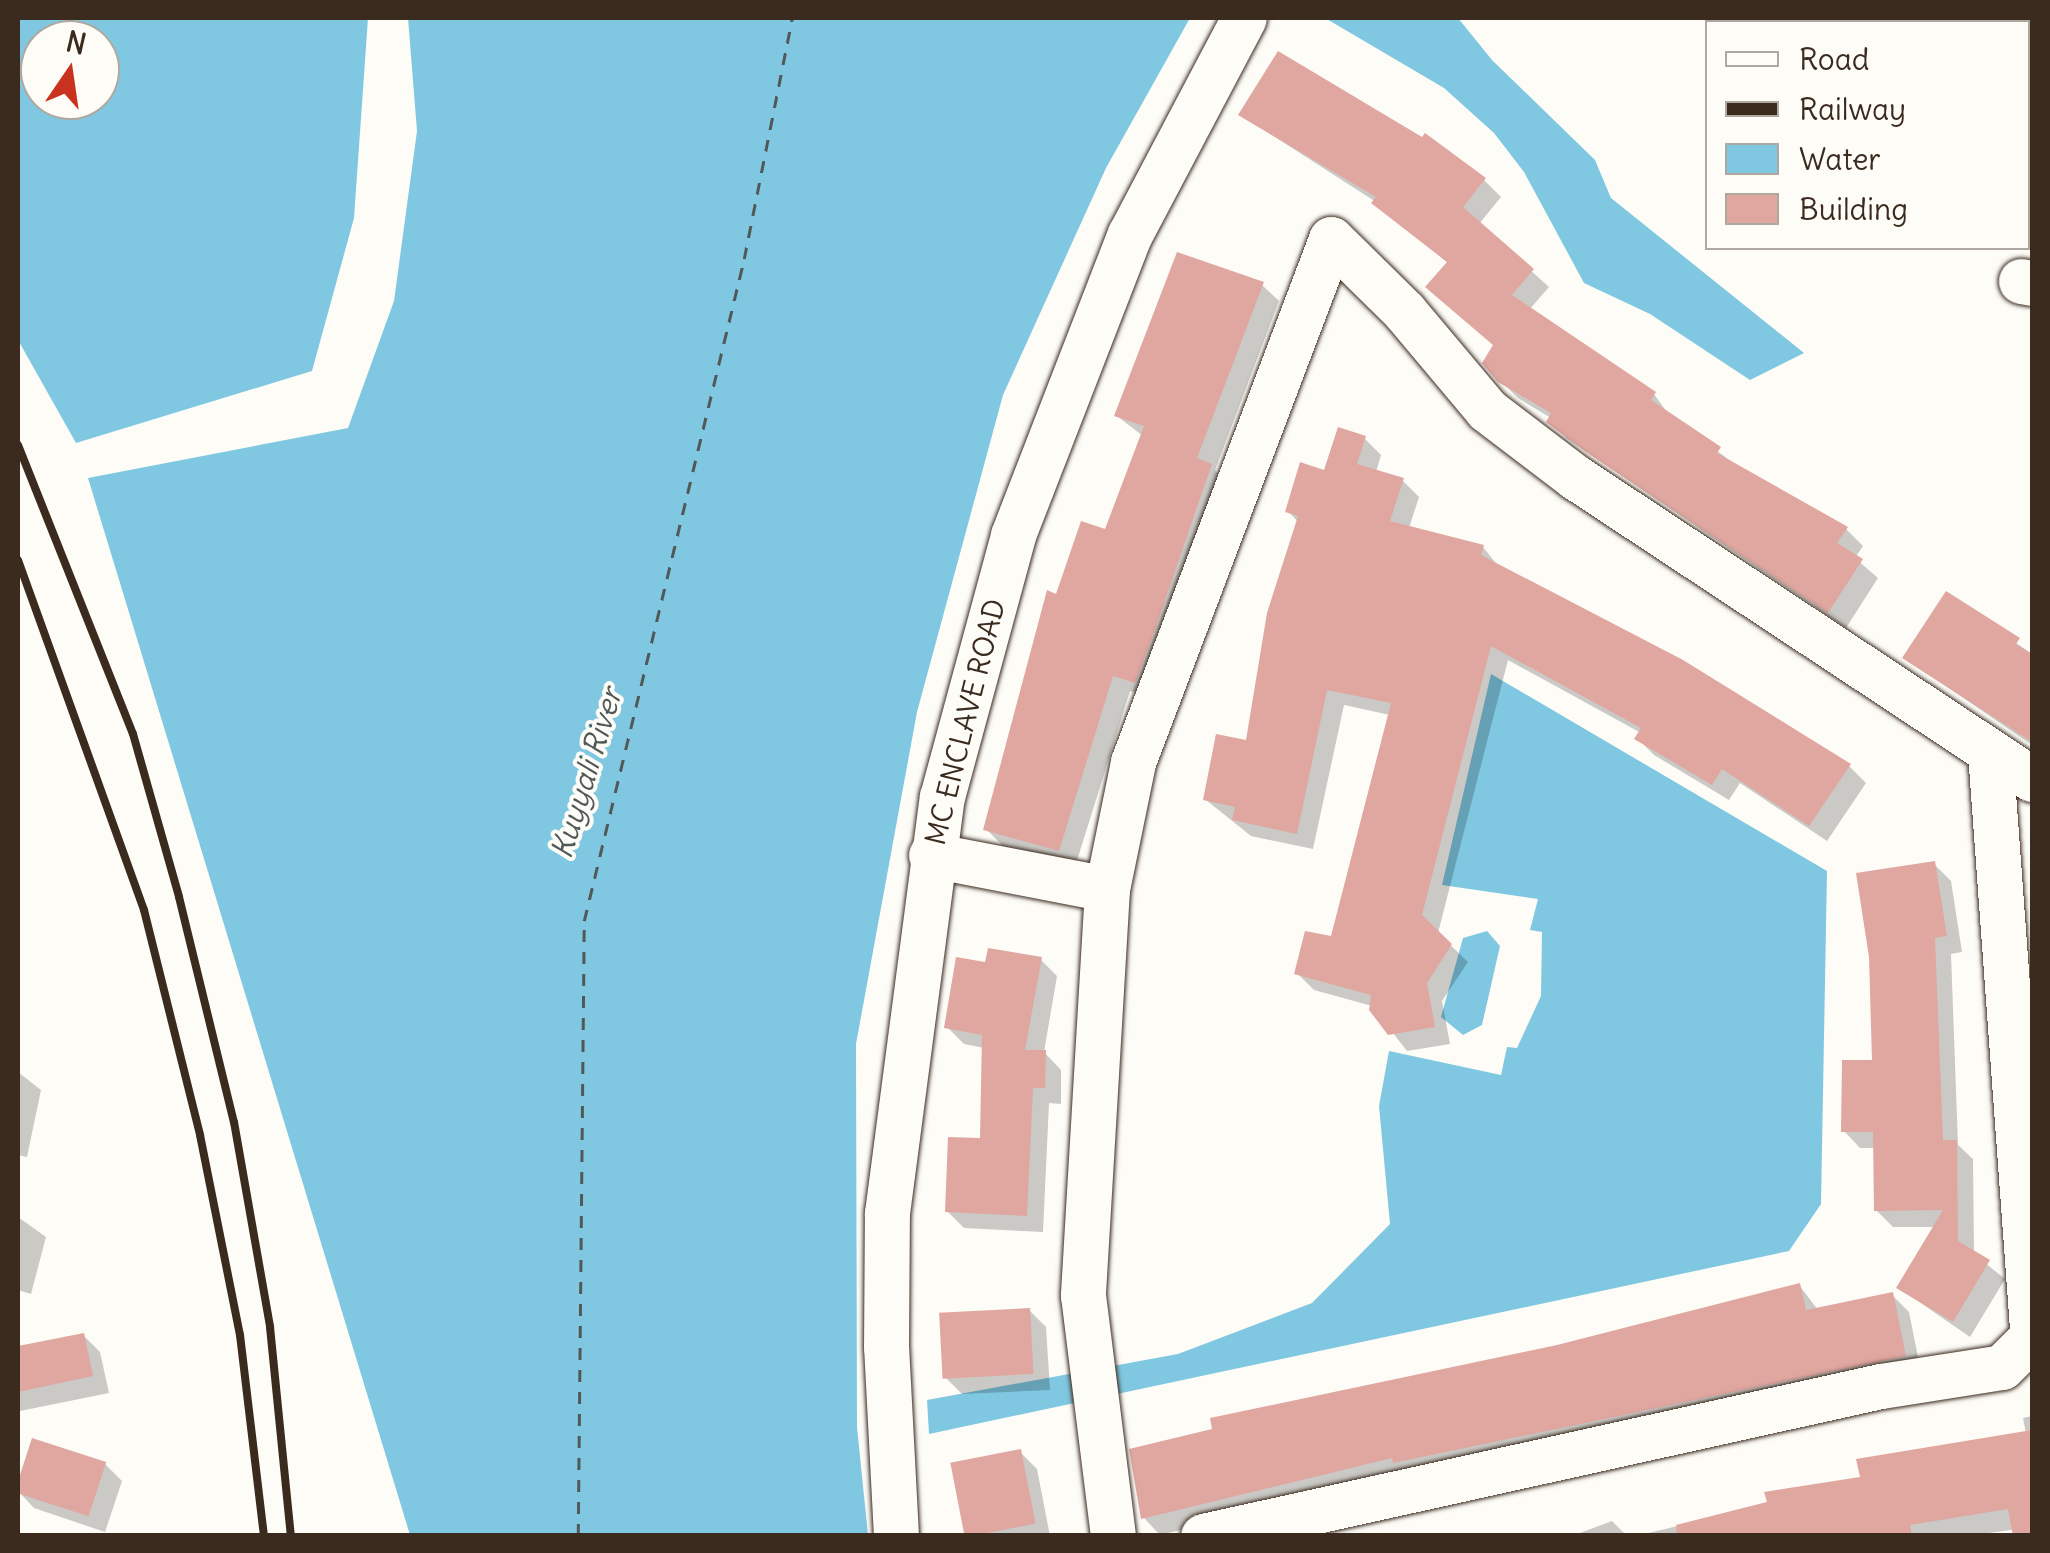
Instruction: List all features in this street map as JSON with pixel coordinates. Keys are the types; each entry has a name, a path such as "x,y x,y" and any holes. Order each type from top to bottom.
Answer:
{"street":[{"name":"MC ENCLAVE ROAD","path":"896,1536 886,1347 887,1213 931,856 1012,535 1130,234 1244,18"},
{"path":"1113,1536 1104,1430 1083,1295 1107,889 1133,762 1331,239 1404,311 1487,410 1575,477 2032,778"},
{"path":"1990,752 2032,1328"},
{"path":"931,856 1107,889"},
{"path":"1204,1536 1881,1386 2002,1367 2032,1337"}],"water":[{"path":"18,18 368,18 354,218 312,371 76,443 18,340"},
{"name":"Kuyyali River","path":"408,18 1190,18 1106,168 1003,395 917,712 856,1044 857,1427 868,1535 410,1535 88,478 348,428 394,301 417,131"},
{"path":"1325,18 1458,18 1492,60 1595,160 1611,198 1804,353 1750,380 1650,314 1584,283 1524,172 1494,133 1444,88"},
{"path":"1491,674 1827,871 1821,1204 1789,1251 929,1434 927,1400 1178,1354 1312,1303 1390,1224 1379,1106 1389,1051 1501,1075 1507,1047 1517,1048 1541,996 1542,932 1530,930 1538,899 1442,885"},
{"path":"1487,931 1500,946 1482,1025 1463,1035 1441,1017 1463,938"}],"building":[{"path":"1278,51 1422,137 1425,133 1486,178 1463,207 1534,269 1512,295 1656,392 1651,400 1721,447 1717,453 1848,527 1837,543 1863,559 1828,613 1586,452 1546,422 1551,413 1498,382 1482,363 1493,345 1425,287 1447,262 1371,203 1376,197 1238,115"},
{"path":"1177,252 1264,282 1197,458 1212,464 1155,629 1135,683 1113,676 1059,851 983,830 1047,590 1056,594 1081,521 1105,529 1144,426 1114,416"},
{"path":"1338,427 1366,436 1357,464 1404,478 1390,521 1484,545 1481,555 1683,660 1851,764 1809,826 1722,769 1712,785 1634,739 1641,728 1491,646 1422,915 1452,944 1427,983 1435,1027 1388,1035 1369,1010 1371,995 1294,974 1305,931 1331,936 1391,703 1327,690 1297,834 1232,820 1235,807 1203,800 1216,734 1246,740 1267,613 1298,516 1285,512 1300,462 1324,470"},
{"path":"1946,591 2020,638 2016,644 2032,654 2032,742 1902,658"},
{"path":"1935,861 1947,936 1935,938 1943,1140 1957,1140 1958,1241 1990,1260 1953,1322 1896,1288 1943,1210 1874,1211 1873,1132 1841,1132 1842,1060 1872,1060 1869,957 1856,873"},
{"path":"988,948 1042,957 1025,1050 1046,1050 1045,1088 1033,1088 1027,1216 945,1212 948,1137 980,1138 982,1035 944,1028 956,957 985,962"},
{"path":"1800,1283 1806,1310 1893,1292 1906,1356 1393,1463 1392,1458 1141,1519 1129,1449 1212,1429 1210,1418 1557,1345"},
{"path":"1030,1308 1033,1374 943,1379 939,1313"},
{"path":"84,1333 93,1376 18,1392 18,1346"},
{"path":"2032,1430 2032,1536 2013,1536 2008,1509 1910,1525 1912,1536 1677,1536 1676,1525 1767,1502 1764,1492 1860,1477 1856,1459"},
{"path":"32,1438 106,1462 89,1516 18,1493 18,1481"},
{"path":"1021,1449 1036,1524 965,1536 950,1463"}],"ferry route":[{"path":"578,1536 584,921 744,259 792,18"}],"railway":[{"path":"18,445 133,734 179,897 234,1122 270,1327 291,1536"},
{"path":"18,560 144,910 200,1135 240,1335 264,1536"}]}
